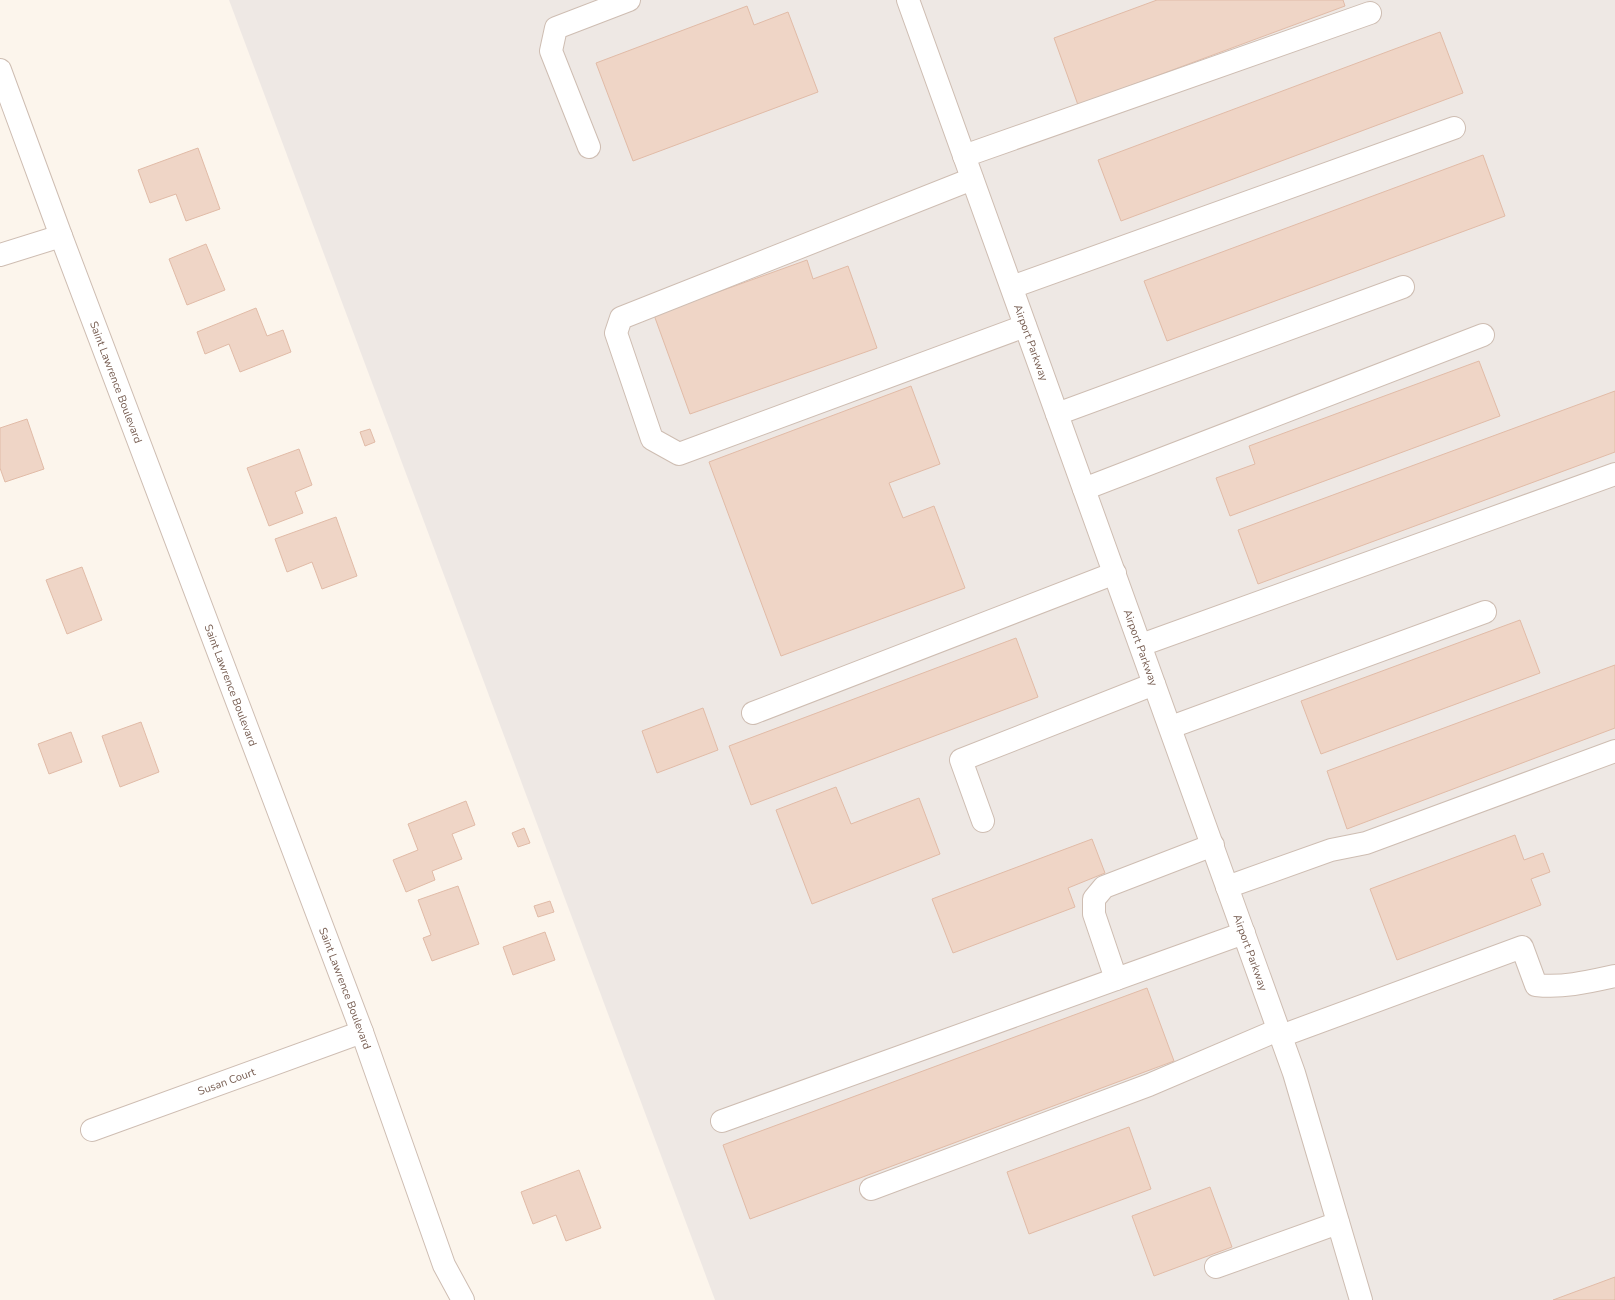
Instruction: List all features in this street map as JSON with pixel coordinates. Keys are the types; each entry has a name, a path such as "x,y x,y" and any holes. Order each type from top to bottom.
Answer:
{"street":[{"path":"589,147 551,51 556,28 629,0"},
{"name":"Airport Parkway","path":"908,0 1294,1073 1338,1223 1358,1299"},
{"path":"964,156 1370,13"},
{"name":"Saint Lawrence Boulevard","path":"0,70 61,236 362,1032 444,1265 463,1300"},
{"path":"1012,287 1454,128"},
{"path":"972,179 621,318 616,333 652,439 679,454 1026,326"},
{"path":"0,255 61,236"},
{"path":"1057,414 1403,287"},
{"path":"1084,489 1483,335"},
{"path":"1141,645 1615,474"},
{"path":"753,713 1114,573"},
{"path":"1170,727 1485,612"},
{"path":"983,821 960,760 1154,684"},
{"path":"1227,887 1331,850 1366,843 1615,751"},
{"path":"1116,979 1094,914 1094,899 1104,887 1213,846"},
{"path":"722,1122 1244,933"},
{"path":"871,1189 1150,1085 1280,1033 1522,947 1536,985 1554,987 1578,984 1615,976"},
{"name":"Susan Court","path":"92,1130 362,1032"},
{"path":"1216,1267 1338,1223"}],"shaded area":[{"path":"229,0 1615,0 1615,1300 715,1300"}],"building":[{"path":"1157,0 1343,0 1345,6 1078,105 1054,38"},
{"path":"747,6 754,25 788,12 818,92 633,161 596,63"},
{"path":"1440,32 1463,93 1121,221 1098,160"},
{"path":"198,148 220,209 186,221 176,194 150,203 138,170"},
{"path":"1483,155 1505,216 1167,341 1144,281"},
{"path":"206,244 225,290 187,305 169,259"},
{"path":"807,260 813,279 848,266 877,348 690,414 654,315"},
{"path":"256,308 267,336 283,330 291,352 240,372 229,344 205,354 197,332"},
{"path":"1479,361 1500,416 1230,516 1216,478 1255,464 1249,446"},
{"path":"911,386 940,464 889,483 903,518 934,506 965,588 781,656 709,462"},
{"path":"1615,391 1615,452 1258,584 1238,530"},
{"path":"27,419 44,469 5,482 0,468 0,428"},
{"path":"370,429 375,442 365,446 360,432"},
{"path":"299,449 312,485 295,492 303,513 269,526 247,468"},
{"path":"336,517 357,576 322,589 312,562 287,572 275,539"},
{"path":"82,567 102,620 67,634 46,580"},
{"path":"1520,620 1540,673 1321,754 1301,701"},
{"path":"1016,638 1038,697 751,805 729,746"},
{"path":"1615,665 1615,728 1347,829 1327,771"},
{"path":"703,708 718,750 657,773 642,731"},
{"path":"141,722 159,772 120,787 102,736"},
{"path":"71,732 82,762 49,774 38,744"},
{"path":"836,787 851,824 919,798 940,854 812,904 776,810"},
{"path":"466,801 475,825 452,834 462,859 432,871 435,880 406,892 393,860 418,850 408,824"},
{"path":"524,828 530,843 518,847 512,833"},
{"path":"1515,835 1524,860 1543,853 1550,872 1531,879 1541,905 1397,960 1370,889"},
{"path":"1092,839 1105,873 1068,888 1075,907 953,953 932,899"},
{"path":"458,886 479,944 432,961 423,938 431,935 418,900"},
{"path":"550,901 554,912 538,917 534,906"},
{"path":"545,932 555,960 513,975 503,947"},
{"path":"1147,988 1174,1061 750,1219 723,1145"},
{"path":"1129,1127 1151,1189 1029,1234 1007,1172"},
{"path":"579,1170 601,1228 566,1241 556,1215 533,1224 521,1192"},
{"path":"1210,1187 1232,1247 1154,1276 1132,1216"},
{"path":"1615,1277 1615,1300 1553,1300"}]}
